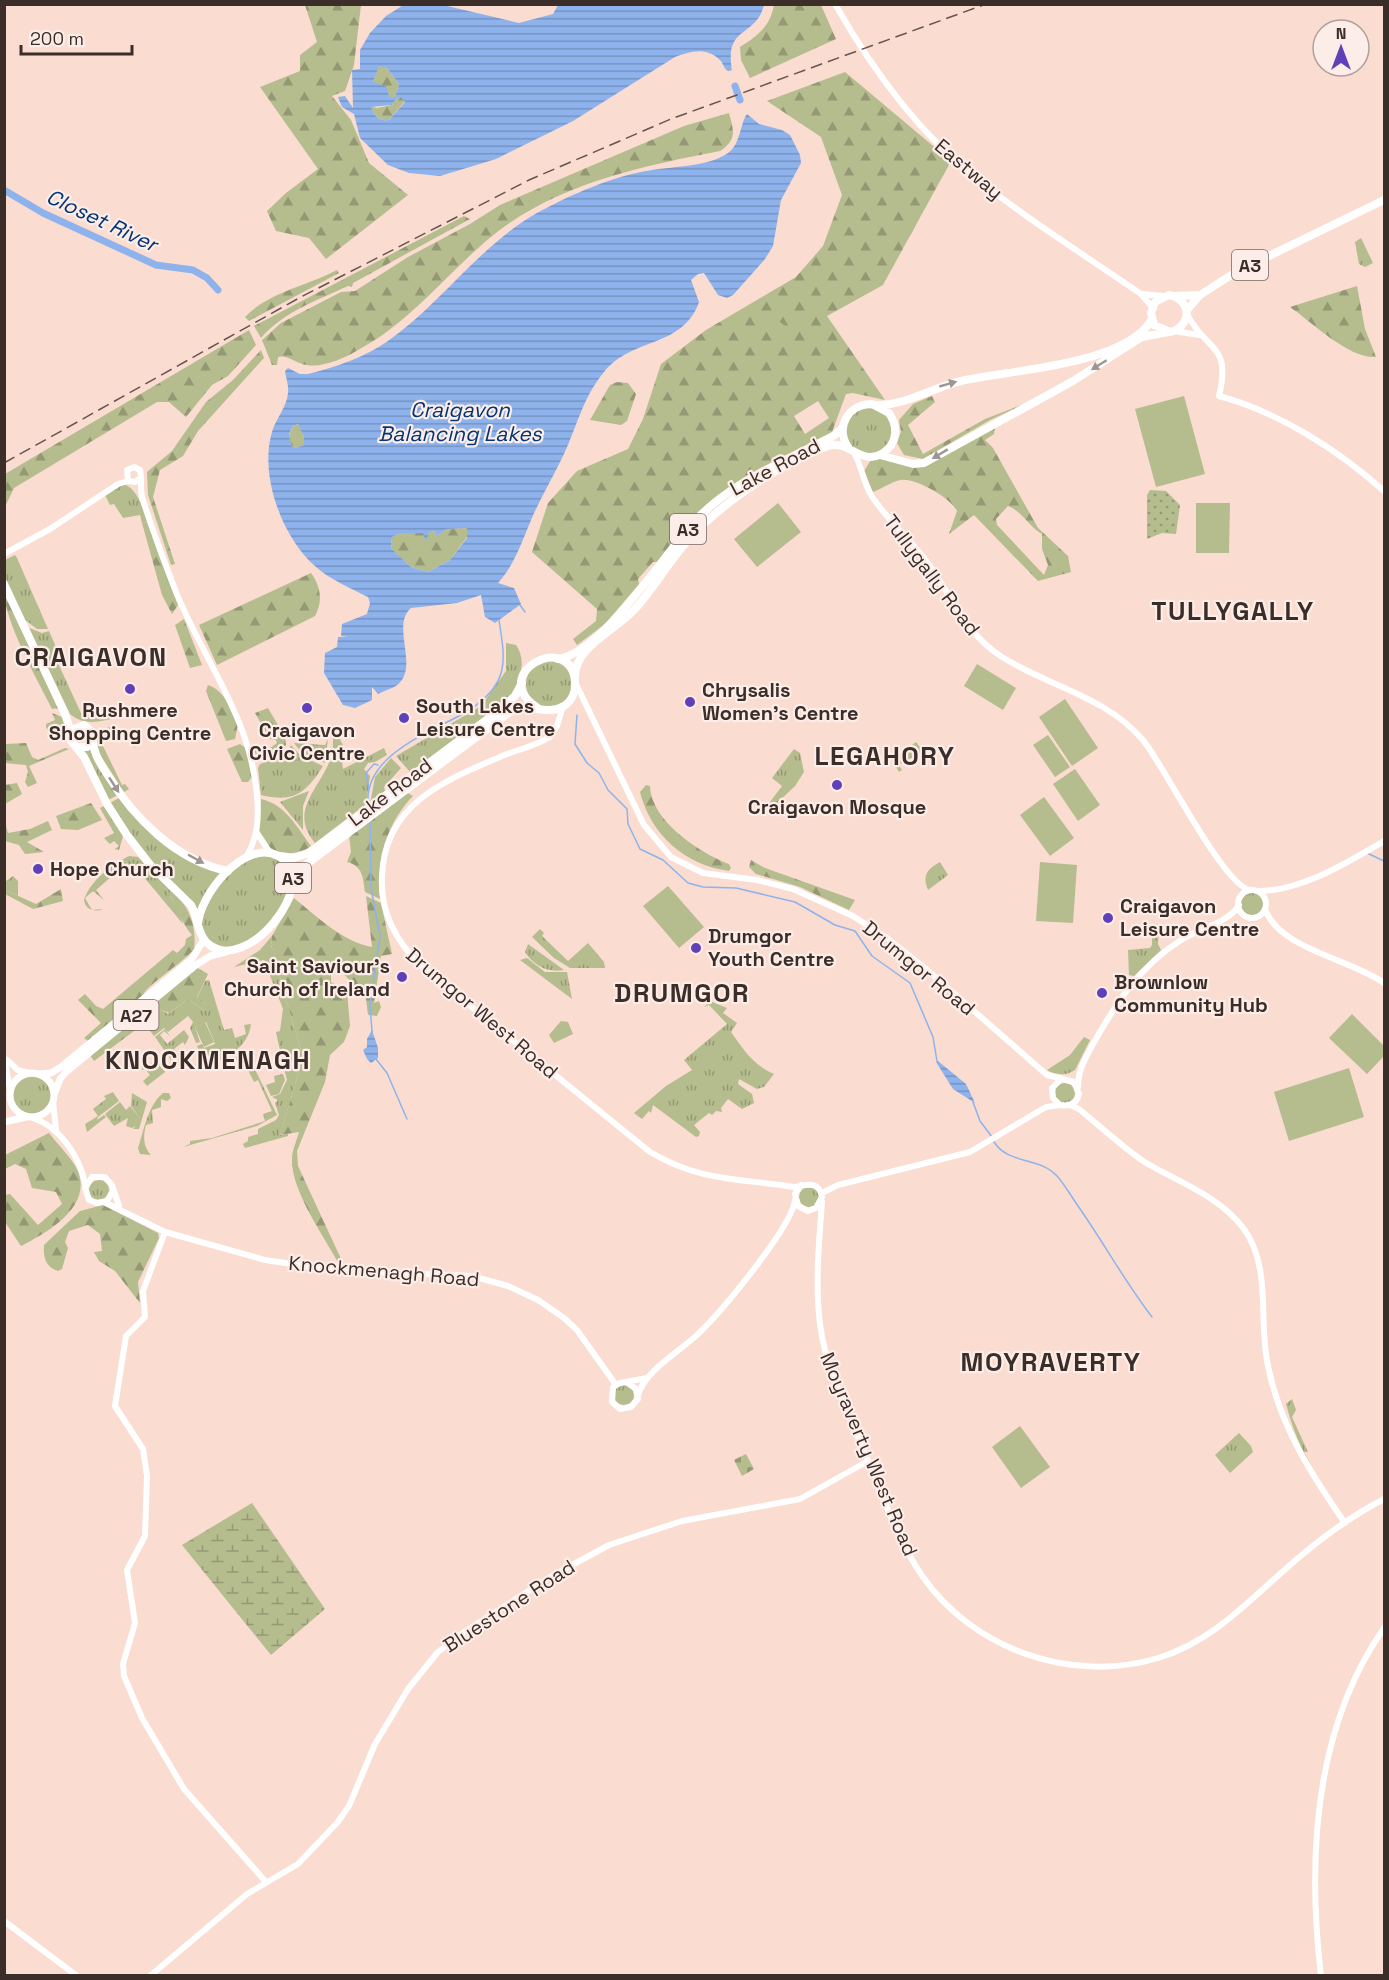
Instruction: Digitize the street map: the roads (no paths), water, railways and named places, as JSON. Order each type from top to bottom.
[{"type":"highway","name":"A3","points":[[851,450],[869,457],[880,455],[913,464],[924,463],[991,424],[1073,381],[1142,337],[1172,332],[1182,327],[1187,312],[1200,295],[1236,272],[1384,200]]},
{"type":"highway","points":[[1172,332],[1158,329],[1152,319],[1152,307],[1169,296],[1200,295]]},
{"type":"highway","points":[[1169,296],[1181,300],[1187,312]]},
{"type":"highway","name":"A3","points":[[842,428],[845,418],[854,409],[868,404],[897,404],[934,388],[1067,363],[1100,353],[1143,331],[1152,319]]},
{"type":"highway","points":[[877,405],[889,413],[895,433],[891,446],[880,455]]},
{"type":"highway","points":[[842,428],[851,450]]},
{"type":"highway","name":"Lake Road","points":[[558,659],[579,650],[614,619],[642,589],[696,520],[724,495],[756,475],[835,435],[842,428]]},
{"type":"highway","name":"Lake Road","points":[[575,681],[578,660],[631,613],[689,539],[730,502],[753,485],[829,446],[851,450]]},
{"type":"highway","points":[[4,584],[66,714],[71,741],[78,747],[122,829],[151,866],[189,902],[204,939],[217,949],[231,951]]},
{"type":"highway","name":"A3","points":[[522,683],[524,672],[535,661],[548,657],[558,659]]},
{"type":"highway","points":[[558,659],[570,668],[575,681]]},
{"type":"highway","name":"A3","points":[[542,709],[566,704],[575,681]]},
{"type":"highway","points":[[522,683],[526,698],[542,709]]},
{"type":"highway","name":"Lake Road","points":[[293,880],[304,866],[369,812],[493,715],[515,696],[522,683]]},
{"type":"highway","name":"Lake Road","points":[[273,854],[290,858],[304,856],[510,711],[523,707],[542,709]]},
{"type":"highway","points":[[66,714],[90,729],[95,752],[115,788],[147,825],[185,854],[228,871]]},
{"type":"highway","points":[[71,732],[81,725]]},
{"type":"highway","points":[[78,747],[87,747],[93,739]]},
{"type":"highway","name":"A3","points":[[198,925],[205,901],[228,871],[246,858],[258,852],[273,854],[289,865],[293,880],[290,896],[276,918],[248,945],[231,951]]},
{"type":"main road","name":"A27","points":[[30,1073],[51,1073],[62,1067],[192,959],[204,939]]},
{"type":"main road","name":"A27","points":[[4,1122],[48,1111],[64,1074],[196,965],[210,956],[231,951]]},
{"type":"main road","points":[[4,1107],[9,1098],[10,1089],[17,1078],[30,1073]]},
{"type":"main road","points":[[40,1074],[50,1082],[54,1098]]},
{"type":"main road","points":[[9,1098],[15,1111],[31,1117]]},
{"type":"street","name":"Eastway","points":[[836,4],[870,63],[915,120],[975,178],[1141,294],[1152,307]]},
{"type":"street","points":[[1141,294],[1169,296]]},
{"type":"street","points":[[1187,312],[1193,326],[1215,347],[1221,358],[1223,378],[1219,396],[1247,404],[1317,441],[1384,491]]},
{"type":"street","points":[[1172,332],[1203,336]]},
{"type":"street","name":"Tullygally Road","points":[[851,450],[871,495],[926,560],[960,616],[974,632],[1003,657],[1095,701],[1132,729],[1158,762],[1238,886]]},
{"type":"street","points":[[862,474],[862,467],[869,457]]},
{"type":"street","points":[[4,554],[72,515],[118,484],[131,479],[141,494],[182,604],[241,721],[255,772],[257,832],[246,858]]},
{"type":"street","name":"Drumgor Road","points":[[575,681],[583,703],[644,825],[670,857],[703,873],[758,880],[793,889],[853,916],[887,938],[926,969],[1047,1075],[1063,1079]]},
{"type":"street","points":[[557,726],[566,704],[583,703]]},
{"type":"street","points":[[542,709],[555,719],[557,726]]},
{"type":"street","name":"Drumgor West Road","points":[[557,726],[547,739],[429,790],[395,827],[387,845],[382,871],[382,896],[395,934],[412,956],[650,1152],[678,1167],[703,1176],[733,1181],[801,1185]]},
{"type":"street","points":[[257,832],[273,854]]},
{"type":"street","points":[[1220,920],[1252,917],[1266,906],[1270,894],[1278,889],[1320,874],[1384,841]]},
{"type":"street","points":[[1278,889],[1258,891],[1238,886],[1241,911],[1272,924],[1288,937],[1384,983]]},
{"type":"street","points":[[1085,1114],[1079,1091],[1080,1069],[1098,1034],[1131,982],[1165,951],[1220,920],[1250,890]]},
{"type":"street","points":[[1258,891],[1272,924]]},
{"type":"street","points":[[5,1057],[18,1070],[30,1073]]},
{"type":"street","points":[[5,1057],[10,1089]]},
{"type":"street","points":[[1046,1107],[1052,1091],[1063,1079],[1080,1069]]},
{"type":"street","points":[[1047,1075],[1060,1105]]},
{"type":"street","points":[[1063,1079],[1072,1080],[1079,1091]]},
{"type":"street","points":[[1070,1106],[1079,1091]]},
{"type":"street","points":[[54,1098],[56,1131]]},
{"type":"street","points":[[822,1193],[844,1184],[970,1152],[1046,1107],[1070,1106],[1085,1114],[1107,1134],[1141,1159],[1217,1202],[1247,1235],[1260,1268],[1264,1348],[1278,1405],[1297,1448],[1346,1523]]},
{"type":"street","points":[[31,1117],[56,1131],[79,1164],[95,1176],[108,1179],[120,1208]]},
{"type":"street","points":[[79,1164],[89,1200],[97,1203],[104,1202],[113,1191]]},
{"type":"street","points":[[85,1185],[95,1176]]},
{"type":"street","points":[[779,1184],[795,1198],[820,1227]]},
{"type":"street","points":[[789,1220],[806,1210],[816,1208],[822,1202],[822,1193],[813,1184]]},
{"type":"street","points":[[648,1378],[616,1385],[611,1398],[620,1409],[634,1405],[648,1378],[699,1333],[727,1304],[789,1220],[801,1185],[844,1184]]},
{"type":"street","name":"Knockmenagh Road","points":[[104,1202],[165,1232],[232,1252],[348,1272],[455,1274],[508,1286],[538,1300],[564,1318],[577,1330],[616,1385]]},
{"type":"street","name":"Moyraverty West Road","points":[[822,1202],[818,1292],[823,1343],[834,1379],[908,1551],[923,1577],[945,1603],[966,1622],[997,1642],[1031,1656],[1074,1665],[1131,1665],[1157,1658],[1189,1645],[1232,1617],[1303,1554],[1384,1499]]},
{"type":"street","points":[[165,1232],[143,1291],[145,1317],[130,1330],[125,1339],[115,1406],[143,1449],[147,1495],[145,1536],[127,1570],[135,1623],[122,1670],[142,1718],[184,1789],[266,1882]]},
{"type":"street","points":[[628,1383],[634,1386],[638,1395]]},
{"type":"street","name":"Bluestone Road","points":[[150,1976],[169,1957],[229,1907],[298,1864],[345,1813],[375,1744],[397,1707],[427,1664],[458,1636],[552,1576],[609,1545],[682,1521],[800,1499],[868,1461]]},
{"type":"street","points":[[1322,1976],[1314,1871],[1326,1770],[1335,1728],[1349,1688],[1368,1651],[1384,1628]]},
{"type":"street","points":[[4,1921],[77,1976]]},
{"type":"water","points":[[405,4],[443,5],[519,23],[553,14],[558,5],[764,5],[754,23],[736,38],[732,46],[732,70],[725,69],[720,60],[709,53],[693,52],[675,57],[573,121],[496,159],[440,176],[409,173],[388,165],[360,138],[354,114],[342,107],[338,97],[345,96],[353,108],[352,70],[360,69],[360,50],[370,33],[386,16]],"holes":[[[379,66],[387,68],[399,84],[395,97],[390,98],[386,86],[373,82]],[[401,97],[405,102],[389,120],[380,119],[372,110],[371,107],[392,105],[396,99]]]},
{"type":"water","name":"Craigavon Balancing Lakes","points":[[747,114],[759,124],[782,130],[790,135],[800,155],[801,163],[781,200],[773,246],[765,259],[733,295],[727,298],[718,295],[704,273],[698,274],[691,280],[699,302],[691,317],[669,335],[628,353],[604,372],[585,402],[564,454],[535,511],[515,558],[498,583],[514,588],[521,604],[495,623],[485,617],[481,595],[457,603],[411,608],[405,616],[403,625],[406,669],[403,678],[396,686],[378,694],[372,687],[372,700],[355,708],[343,705],[324,673],[325,653],[337,647],[338,637],[348,637],[341,636],[342,624],[367,614],[370,603],[368,597],[328,576],[304,555],[293,540],[276,505],[271,486],[269,449],[272,432],[287,398],[285,371],[288,368],[300,374],[308,374],[340,365],[370,352],[408,326],[516,226],[564,199],[608,181],[637,173],[720,158],[732,149]],"holes":[[[298,424],[304,437],[304,445],[295,448],[291,445],[289,434],[293,426]],[[467,528],[467,538],[450,560],[428,572],[411,567],[391,548],[392,537],[398,534],[423,533],[426,542],[429,532],[435,531],[436,536],[447,529]]]},
{"type":"water","points":[[372,1030],[378,1048],[378,1058],[371,1063],[363,1050],[367,1047],[367,1039]]},
{"type":"water","points":[[938,1061],[966,1084],[975,1103],[953,1089],[936,1062]]},
{"type":"waterway","points":[[735,86],[740,100]]},
{"type":"waterway","name":"Closet River","points":[[4,190],[43,213],[156,265],[193,270],[207,278],[218,290]]},
{"type":"waterway","points":[[520,605],[525,612]]},
{"type":"waterway","points":[[368,804],[370,787],[377,771],[388,758],[419,736],[468,711],[481,701],[498,682],[503,661],[499,620]]},
{"type":"waterway","points":[[577,715],[575,744],[587,763],[599,773],[608,790],[627,809],[628,824],[640,849],[663,860],[688,883],[703,887],[736,888],[795,902],[835,925],[855,931],[872,956],[910,983],[933,1037],[937,1061]]},
{"type":"waterway","points":[[369,790],[366,773],[374,764],[378,765]]},
{"type":"waterway","points":[[370,821],[371,888],[380,936],[370,1005],[372,1031]]},
{"type":"waterway","points":[[1367,853],[1384,861]]},
{"type":"waterway","points":[[376,1059],[387,1073],[407,1119]]},
{"type":"waterway","points":[[973,1102],[980,1121],[992,1137]]},
{"type":"waterway","points":[[994,1142],[1008,1154],[1041,1165],[1057,1176],[1152,1317]]},
{"type":"railway","points":[[4,463],[299,298],[529,180],[671,119],[986,4]]},
{"type":"place","name":"Rushmere Shopping Centre","points":[[130,689]]},
{"type":"place","name":"Chrysalis Women's Centre","points":[[690,702]]},
{"type":"place","name":"Craigavon Civic Centre","points":[[307,708]]},
{"type":"place","name":"South Lakes Leisure Centre","points":[[404,718]]},
{"type":"place","name":"Craigavon Mosque","points":[[837,785]]},
{"type":"place","name":"Hope Church","points":[[38,869]]},
{"type":"place","name":"Craigavon Leisure Centre","points":[[1108,918]]},
{"type":"place","name":"Drumgor Youth Centre","points":[[696,948]]},
{"type":"place","name":"Saint Saviour's Church of Ireland","points":[[402,977]]},
{"type":"place","name":"Brownlow Community Hub","points":[[1102,993]]},
{"type":"district","name":"TULLYGALLY","points":[[1233,611]]},
{"type":"district","name":"CRAIGAVON","points":[[91,657]]},
{"type":"district","name":"LEGAHORY","points":[[885,756]]},
{"type":"district","name":"DRUMGOR","points":[[682,993]]},
{"type":"district","name":"KNOCKMENAGH","points":[[208,1060]]},
{"type":"district","name":"MOYRAVERTY","points":[[1051,1362]]}]
